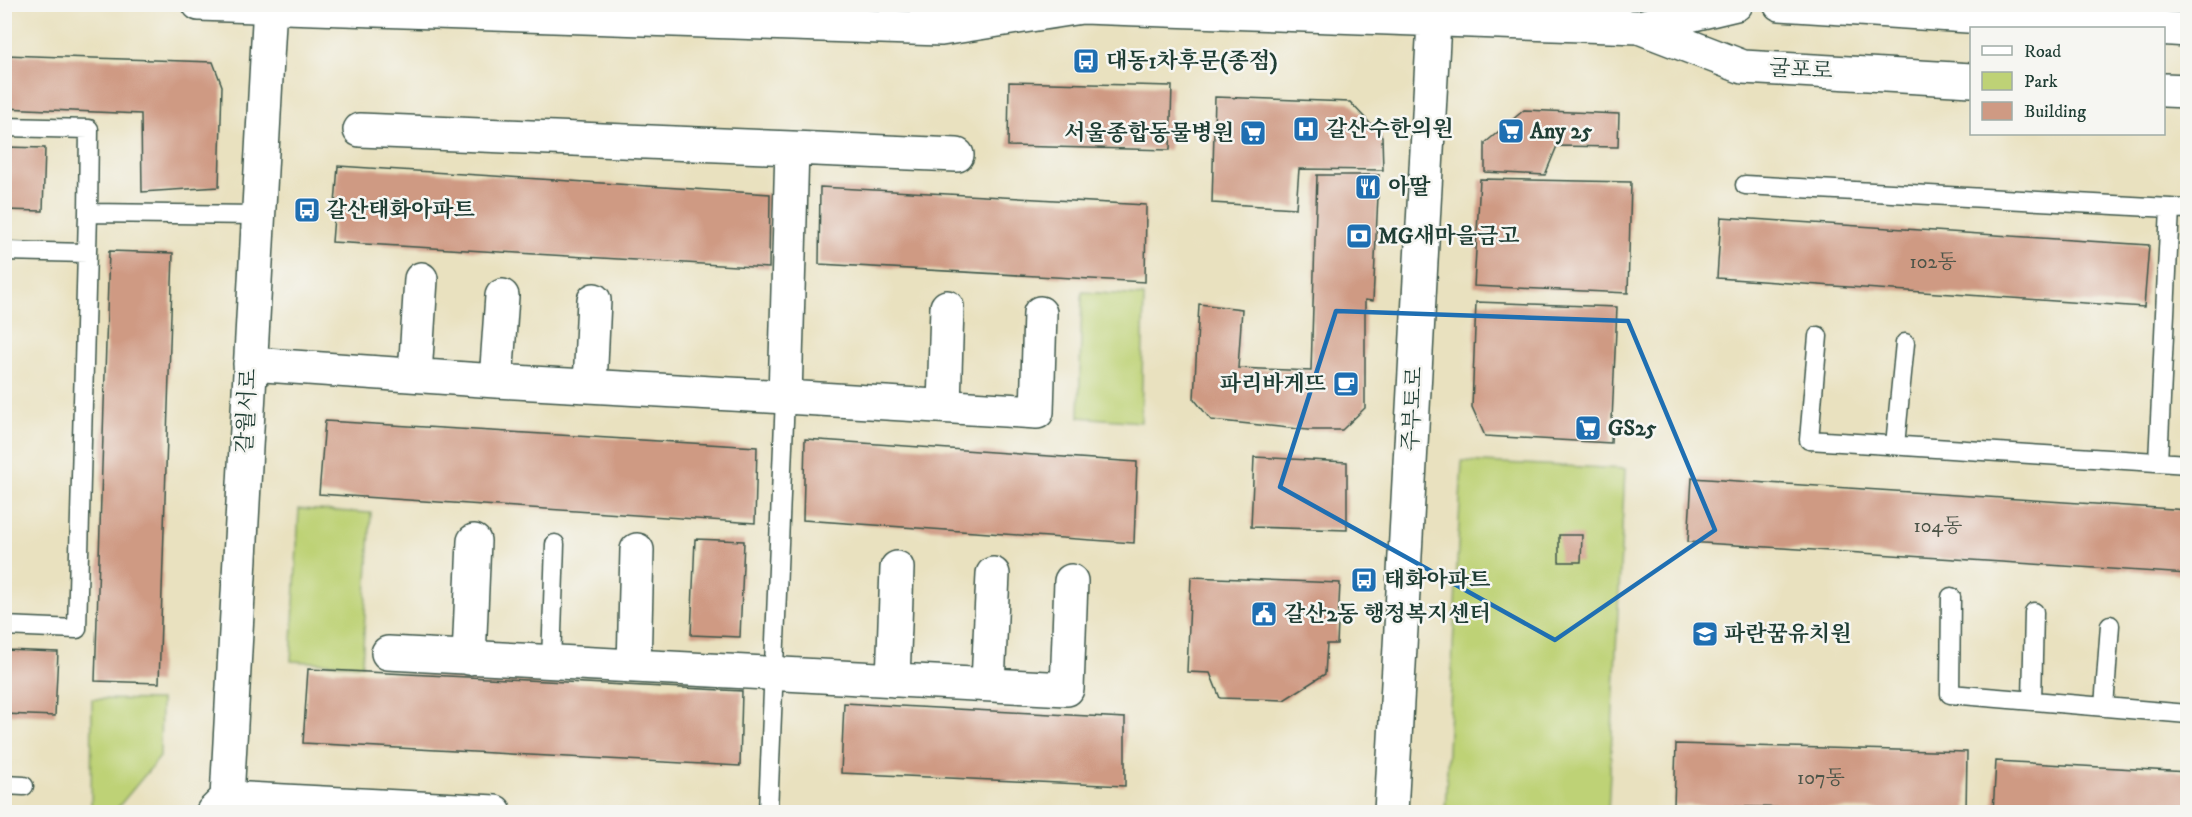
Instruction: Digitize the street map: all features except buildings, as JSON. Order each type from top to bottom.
[{"type":"street","name":"굴포로","points":[[199,4],[941,29],[1077,6],[1434,12],[1639,27],[1743,67],[1970,80]]},
{"type":"street","name":"굴포로","points":[[1639,27],[1736,4]]},
{"type":"street","points":[[1780,4],[2140,27]]},
{"type":"street","name":"갈월서로","points":[[220,805],[250,364],[270,6]]},
{"type":"street","name":"주부토로","points":[[1391,813],[1434,12]]},
{"type":"street","points":[[2165,29],[2187,30]]},
{"type":"street","points":[[2165,90],[2187,91]]},
{"type":"street","points":[[360,130],[957,155]]},
{"type":"street","points":[[785,397],[792,148]]},
{"type":"street","points":[[415,375],[421,279]]},
{"type":"street","points":[[496,381],[502,296]]},
{"type":"street","points":[[590,387],[594,300]]},
{"type":"street","points":[[944,406],[947,307]]},
{"type":"street","points":[[250,364],[590,387],[1037,411],[1040,313]]},
{"type":"street","points":[[469,658],[474,541]]},
{"type":"street","points":[[634,666],[637,550]]},
{"type":"street","points":[[893,680],[897,568]]},
{"type":"street","points":[[988,683],[993,574]]},
{"type":"street","points":[[388,653],[988,683],[1067,689],[1071,581]]},
{"type":"street","points":[[220,805],[495,813]]},
{"type":"lane","points":[[4,126],[89,129],[77,629],[4,626]]},
{"type":"lane","points":[[1745,185],[2179,209],[2158,462]]},
{"type":"lane","points":[[88,213],[258,215]]},
{"type":"lane","points":[[4,251],[87,253]]},
{"type":"lane","points":[[1818,336],[1809,440],[2187,464]]},
{"type":"lane","points":[[1895,445],[1905,343]]},
{"type":"lane","points":[[768,813],[785,397]]},
{"type":"lane","points":[[551,662],[555,544]]},
{"type":"lane","points":[[1951,597],[1950,694],[2187,714]]},
{"type":"lane","points":[[2032,701],[2034,612]]},
{"type":"lane","points":[[2104,707],[2110,624]]},
{"type":"lane","points":[[4,785],[24,786]]},
{"type":"highlighted area","points":[[1336,311],[1628,321],[1715,530],[1555,640],[1280,487]]},
{"type":"green space","points":[[1082,292],[1144,296],[1141,422],[1079,417]]},
{"type":"green space","points":[[1462,461],[1625,469],[1608,812],[1445,812]]},
{"type":"green space","points":[[299,509],[371,513],[362,665],[291,661]]},
{"type":"green space","points":[[92,699],[161,700],[160,757],[114,812],[91,812]]},
{"type":"place","name":"대동1차후문(종점)","points":[[1086,61]]},
{"type":"place","name":"갈산수한의원","points":[[1306,129]]},
{"type":"place","name":"Any 25","points":[[1511,131]]},
{"type":"place","name":"서울종합동물병원","points":[[1253,133]]},
{"type":"place","name":"아딸","points":[[1368,187]]},
{"type":"place","name":"갈산태화아파트","points":[[307,210]]},
{"type":"place","name":"MG새마을금고","points":[[1359,236]]},
{"type":"place","name":"파리바게뜨","points":[[1346,384]]},
{"type":"place","name":"GS25","points":[[1588,428]]},
{"type":"place","name":"태화아파트","points":[[1364,580]]},
{"type":"place","name":"갈산2동 행정복지센터","points":[[1264,614]]},
{"type":"place","name":"파란꿈유치원","points":[[1705,634]]}]
